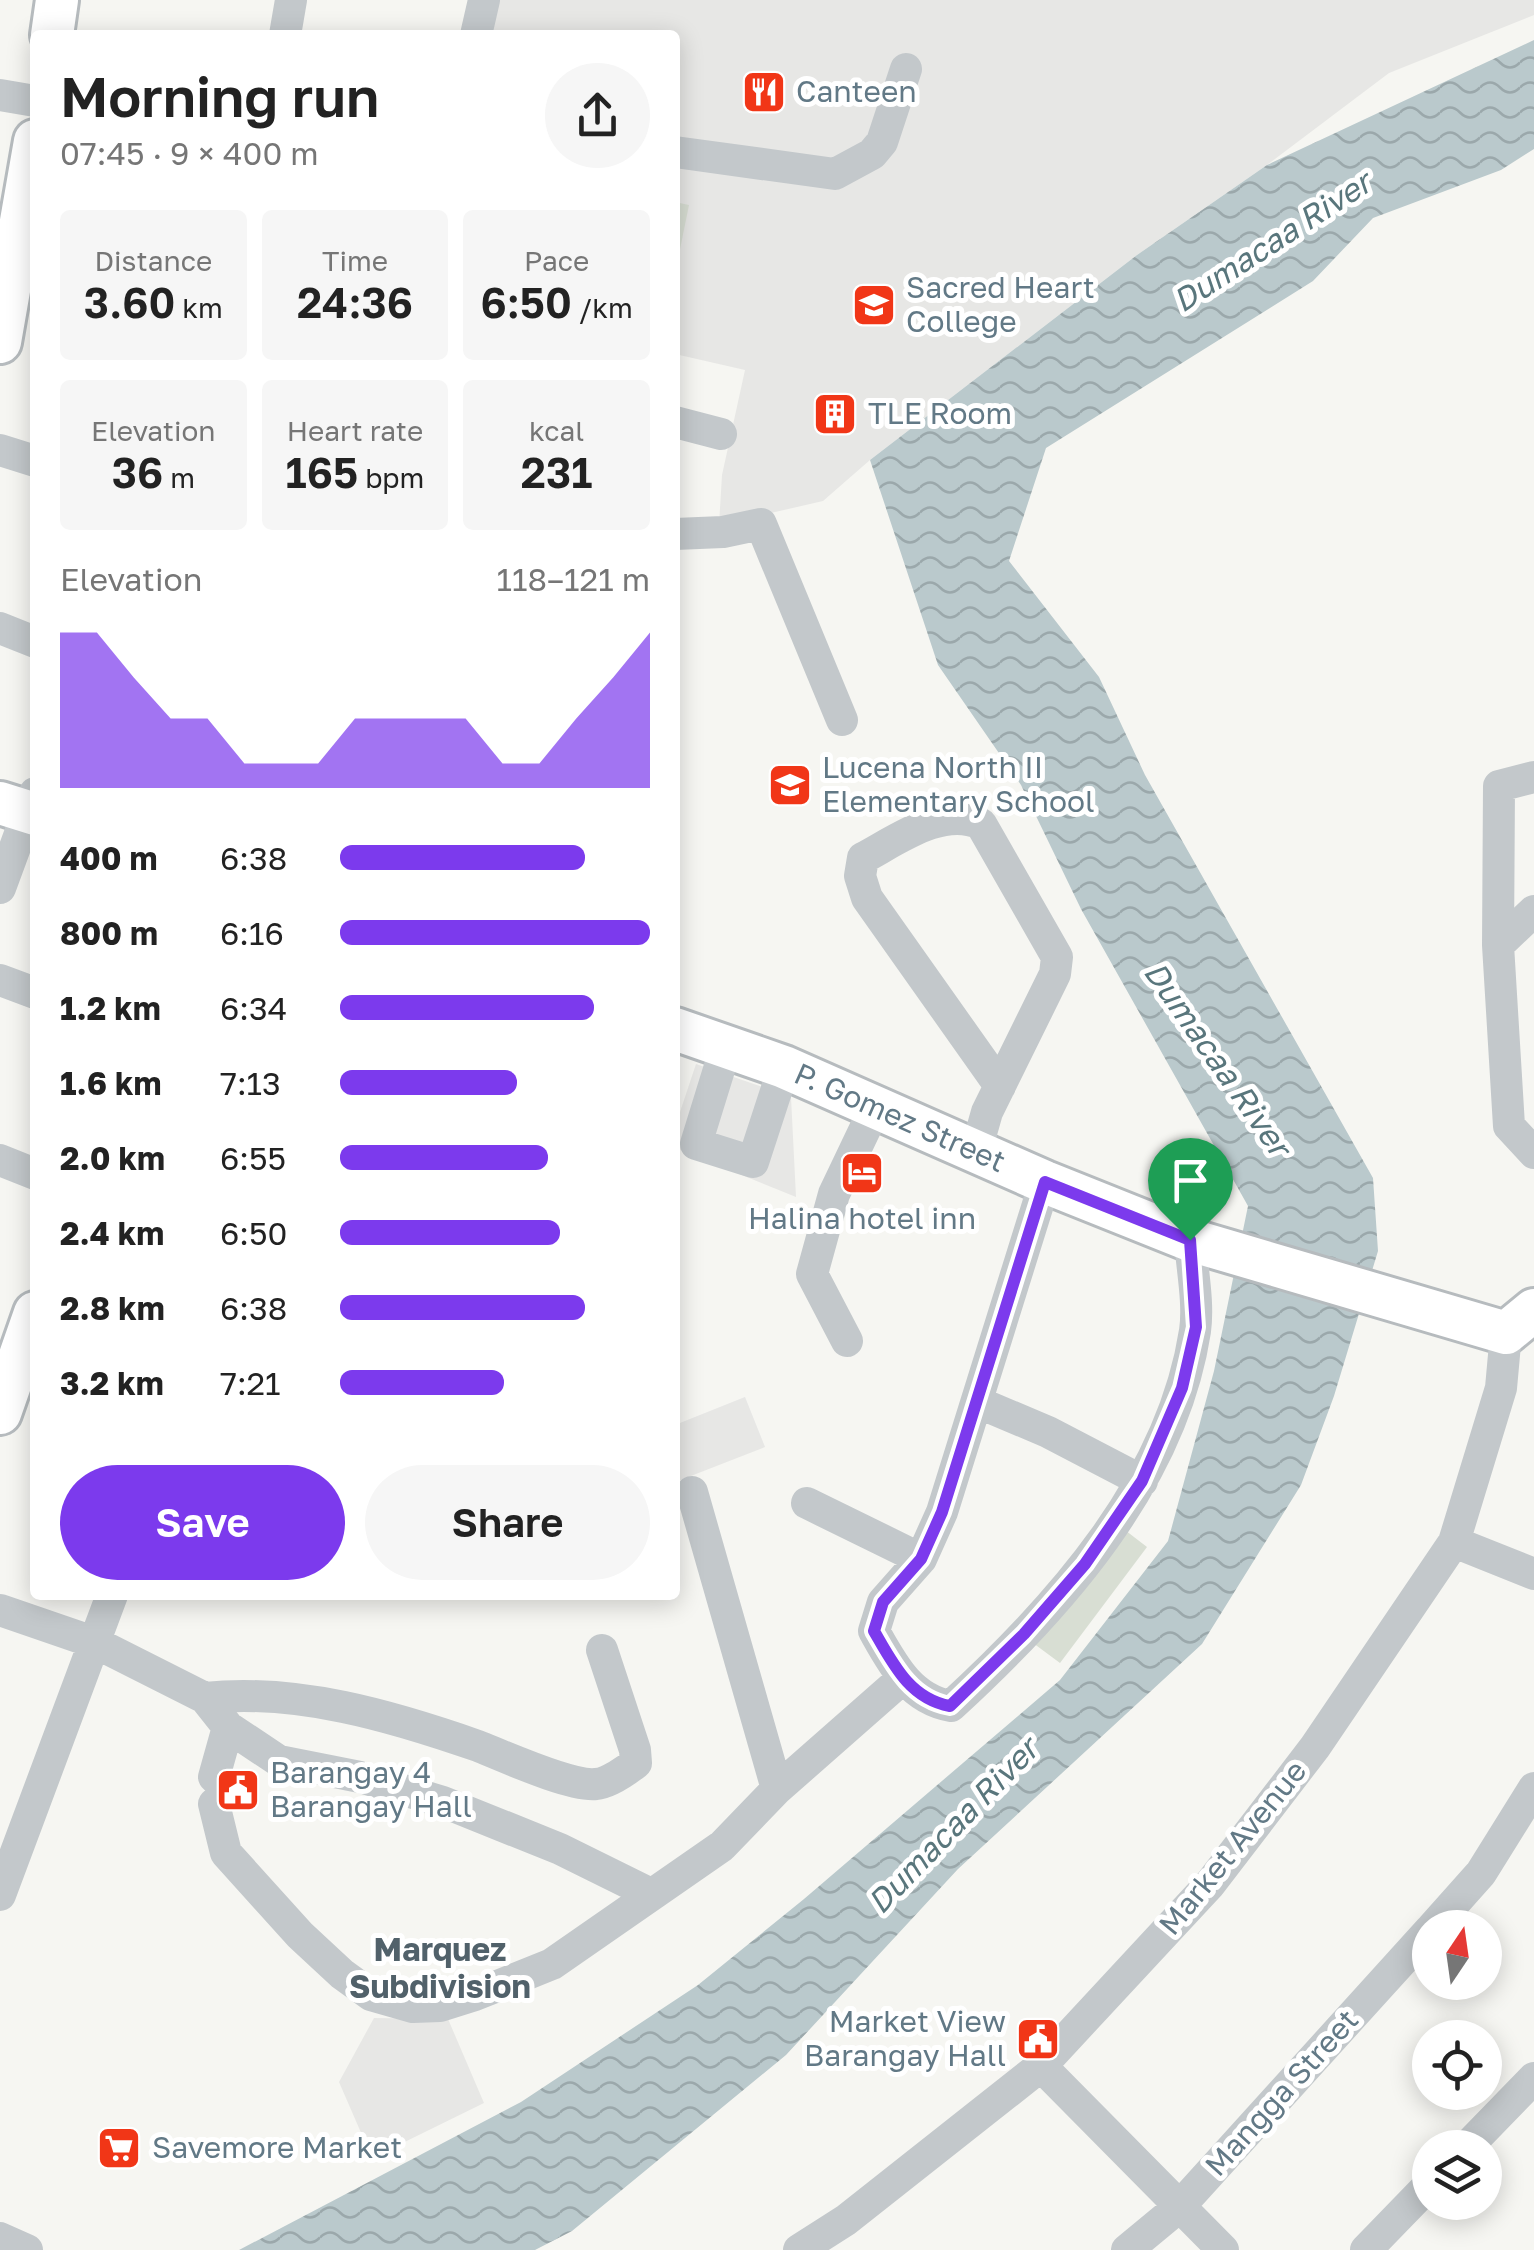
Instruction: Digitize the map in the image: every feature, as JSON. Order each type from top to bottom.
[{"type":"main road","points":[[53,30],[57,0]]},
{"type":"main road","points":[[0,342],[30,169]]},
{"type":"main road","name":"P. Gomez Street","points":[[680,1032],[784,1067],[1045,1182],[1190,1240],[1373,1295],[1520,1321]]},
{"type":"main road","points":[[0,1413],[23,1339]]},
{"type":"street","points":[[286,30],[292,0]]},
{"type":"street","points":[[477,30],[484,0]]},
{"type":"street","points":[[680,153],[834,174],[872,154],[882,142],[906,69]]},
{"type":"street","points":[[0,95],[30,100]]},
{"type":"street","points":[[680,423],[722,434]]},
{"type":"street","points":[[0,450],[30,459]]},
{"type":"street","points":[[680,534],[723,532],[761,524],[842,720]]},
{"type":"street","points":[[0,628],[30,640]]},
{"type":"street","points":[[1533,1150],[1510,1126],[1498,945],[1499,786],[1534,776]]},
{"type":"street","points":[[0,888],[25,805]]},
{"type":"street","points":[[976,1151],[987,1112],[1000,1086],[1054,974],[1057,957],[981,824],[956,818],[921,828],[863,858],[860,876],[867,898],[1000,1086]]},
{"type":"street","points":[[1498,945],[1534,911]]},
{"type":"street","points":[[0,980],[30,991]]},
{"type":"street","points":[[726,1047],[696,1144],[753,1162],[784,1067]]},
{"type":"street","points":[[846,1341],[812,1274],[834,1194],[876,1106]]},
{"type":"street","points":[[0,1160],[30,1172]]},
{"type":"street","points":[[1045,1182],[942,1512],[921,1559],[883,1602],[874,1631],[902,1679],[938,1704],[950,1706],[1024,1634],[1085,1564],[1142,1481],[1182,1388],[1196,1327],[1190,1240]]},
{"type":"street","name":"Market Avenue","points":[[799,2250],[846,2220],[1041,2066],[1210,1884],[1315,1747],[1454,1542],[1520,1321]]},
{"type":"street","points":[[978,1402],[1048,1432],[1142,1481]]},
{"type":"street","points":[[692,1492],[777,1789]]},
{"type":"street","points":[[806,1503],[921,1559]]},
{"type":"street","points":[[1454,1542],[1534,1574]]},
{"type":"street","points":[[1,1887],[110,1600]]},
{"type":"street","points":[[0,1610],[96,1643],[205,1698],[228,1727],[280,1761],[360,1777],[443,1802],[560,1849],[649,1893]]},
{"type":"street","points":[[205,1698],[233,1695],[359,1710],[570,1780],[596,1784],[636,1763],[636,1750],[602,1650]]},
{"type":"street","points":[[228,1727],[214,1790],[226,1852],[300,1935],[371,1995],[413,2007],[440,2006],[552,1964],[649,1893],[722,1846],[777,1789],[902,1679]]},
{"type":"street","name":"Mangga Street","points":[[1448,1910],[1481,1873],[1534,1788]]},
{"type":"street","name":"Mangga Street","points":[[1128,2250],[1179,2207],[1412,1950]]},
{"type":"street","points":[[1041,2066],[1223,2250]]},
{"type":"street","points":[[1483,2130],[1534,2078]]},
{"type":"street","points":[[1366,2250],[1412,2203]]},
{"type":"street","points":[[0,2238],[27,2250]]},
{"type":"shaded area","name":"Sacred Heart College","points":[[490,0],[1534,0],[1534,15],[1389,73],[1267,165],[1137,255],[870,460],[823,501],[719,525],[722,475],[745,370],[680,355],[680,30],[485,30]]},
{"type":"shaded area","points":[[680,203],[689,205],[680,249]]},
{"type":"shaded area","points":[[696,1064],[791,1097],[796,1197],[680,1150],[680,1112]]},
{"type":"shaded area","points":[[745,1397],[765,1447],[680,1480],[680,1423]]},
{"type":"shaded area","points":[[1121,1527],[1147,1547],[1060,1663],[1033,1643]]},
{"type":"shaded area","points":[[374,2018],[448,2019],[484,2103],[372,2158],[339,2082]]},
{"type":"water","name":"Dumacaa River","points":[[1534,40],[1534,149],[1501,170],[1373,218],[1313,281],[1046,448],[1009,561],[1099,677],[1145,775],[1373,1178],[1378,1251],[1334,1396],[1301,1485],[1202,1644],[958,1869],[786,2055],[572,2231],[535,2250],[239,2250],[521,2102],[698,1985],[1060,1680],[1168,1541],[1214,1371],[1248,1206],[1081,909],[1021,785],[938,665],[870,460],[1137,255],[1267,165]]},
{"type":"place","name":"Canteen","points":[[764,92]]},
{"type":"place","name":"Sacred Heart College","points":[[874,305]]},
{"type":"place","name":"TLE Room","points":[[835,414]]},
{"type":"place","name":"Lucena North II Elementary School","points":[[790,785]]},
{"type":"place","name":"Halina hotel inn","points":[[862,1173]]},
{"type":"place","name":"Barangay 4 Barangay Hall","points":[[238,1790]]},
{"type":"place","name":"Market View Barangay Hall","points":[[1038,2039]]},
{"type":"place","name":"Savemore Market","points":[[119,2148]]},
{"type":"district","name":"Marquez Subdivision","points":[[440,1968]]},
{"type":"route","points":[[1045,1182],[1190,1240],[1196,1327],[1182,1388],[1142,1481],[1085,1564],[1024,1634],[950,1706],[938,1704],[902,1679],[874,1631],[883,1602],[921,1559],[942,1512],[1045,1182]]}]
